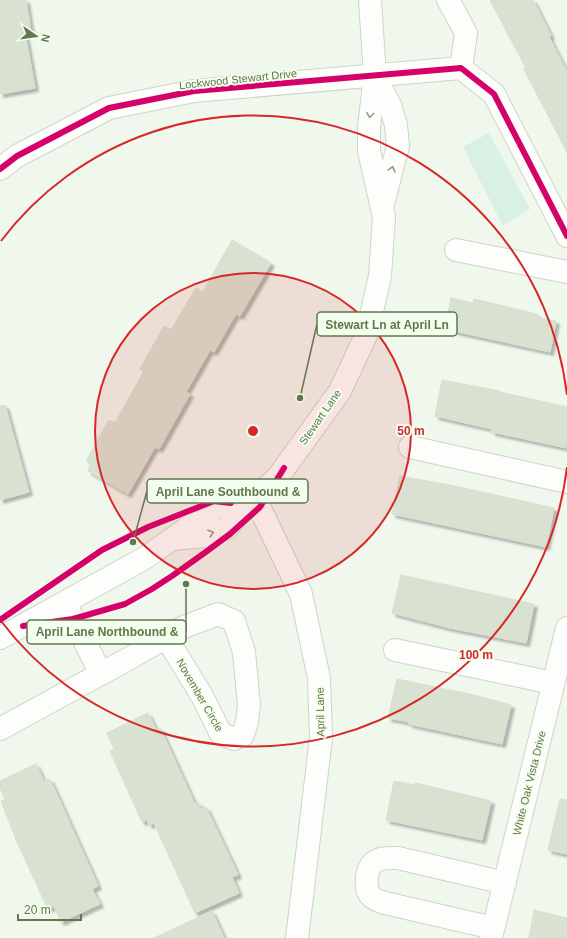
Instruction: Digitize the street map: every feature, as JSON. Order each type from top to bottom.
[{"type":"street","name":"Stewart Lane","points":[[0,638],[145,558],[173,539],[206,536],[227,528],[255,498],[278,477],[340,391],[367,333],[380,276],[384,217],[369,151],[369,127],[375,76],[370,0]]},
{"type":"street","points":[[448,0],[466,33],[461,68]]},
{"type":"street","points":[[375,76],[461,68],[494,94],[567,236]]},
{"type":"street","name":"Stewart Lane","points":[[375,76],[390,105],[396,125],[398,146],[382,207]]},
{"type":"street","name":"Lockwood Stewart Drive","points":[[0,169],[17,156],[109,108],[194,91],[375,76]]},
{"type":"street","points":[[456,250],[567,272]]},
{"type":"street","points":[[410,447],[567,482]]},
{"type":"street","name":"April Lane","points":[[255,498],[301,594],[319,678],[320,738],[297,938]]},
{"type":"street","points":[[65,603],[101,674]]},
{"type":"street","name":"November Circle","points":[[0,729],[101,674],[184,626],[218,614],[234,621],[244,652],[249,705],[247,722],[243,735],[234,739],[221,734],[202,696],[166,637]]},
{"type":"street","name":"White Oak Vista Drive","points":[[492,933],[567,628]]},
{"type":"street","points":[[396,650],[553,683]]},
{"type":"street","points":[[492,933],[374,899],[367,889],[368,873],[373,863],[381,859],[398,858],[504,883]]},
{"type":"green space","points":[[489,133],[530,209],[503,226],[463,147]]},
{"type":"building","points":[[0,0],[26,0],[31,32],[25,33],[35,88],[0,94]]},
{"type":"building","points":[[490,0],[533,0],[551,36],[549,37],[567,72],[567,152],[524,69],[526,68]]},
{"type":"building","points":[[232,240],[271,263],[240,316],[236,314],[214,352],[210,350],[186,392],[190,394],[159,449],[155,447],[128,494],[88,471],[91,464],[86,461],[109,420],[115,423],[144,371],[140,369],[164,326],[171,330],[196,288],[203,292]]},
{"type":"building","points":[[451,298],[473,303],[474,299],[537,314],[536,317],[556,321],[550,352],[445,329]]},
{"type":"building","points":[[442,380],[500,391],[567,407],[567,448],[492,432],[492,429],[435,416]]},
{"type":"building","points":[[5,405],[29,492],[0,500],[0,406]]},
{"type":"building","points":[[400,476],[460,487],[554,508],[546,547],[392,514]]},
{"type":"building","points":[[401,575],[534,604],[526,643],[450,628],[392,613]]},
{"type":"building","points":[[397,679],[474,695],[511,705],[502,744],[388,718]]},
{"type":"building","points":[[148,713],[156,730],[160,728],[195,804],[198,802],[201,809],[206,807],[238,875],[232,877],[239,893],[195,913],[154,823],[149,825],[147,820],[142,822],[110,751],[114,749],[107,733]]},
{"type":"building","points":[[36,764],[44,781],[50,779],[98,886],[92,889],[100,904],[61,922],[54,906],[48,909],[17,842],[1,801],[5,799],[0,788],[0,781]]},
{"type":"building","points":[[394,781],[415,785],[416,783],[491,801],[482,840],[386,820]]},
{"type":"building","points":[[560,799],[567,800],[567,854],[548,850]]},
{"type":"building","points":[[534,910],[567,918],[567,938],[529,938]]},
{"type":"building","points":[[212,911],[224,938],[154,938]]},
{"type":"cycle path","points":[[0,169],[17,156],[109,108],[194,91],[461,68],[494,94],[567,236]]},
{"type":"cycle path","points":[[23,626],[73,619],[125,604],[152,589],[230,534],[260,507],[284,468]]},
{"type":"cycle path","points":[[0,620],[102,550],[148,527],[214,501],[231,503]]},
{"type":"place","name":"Stewart Ln at April Ln","points":[[300,398]]},
{"type":"place","name":"April Lane Southbound &","points":[[133,542]]},
{"type":"place","name":"April Lane Northbound &","points":[[186,584]]}]
